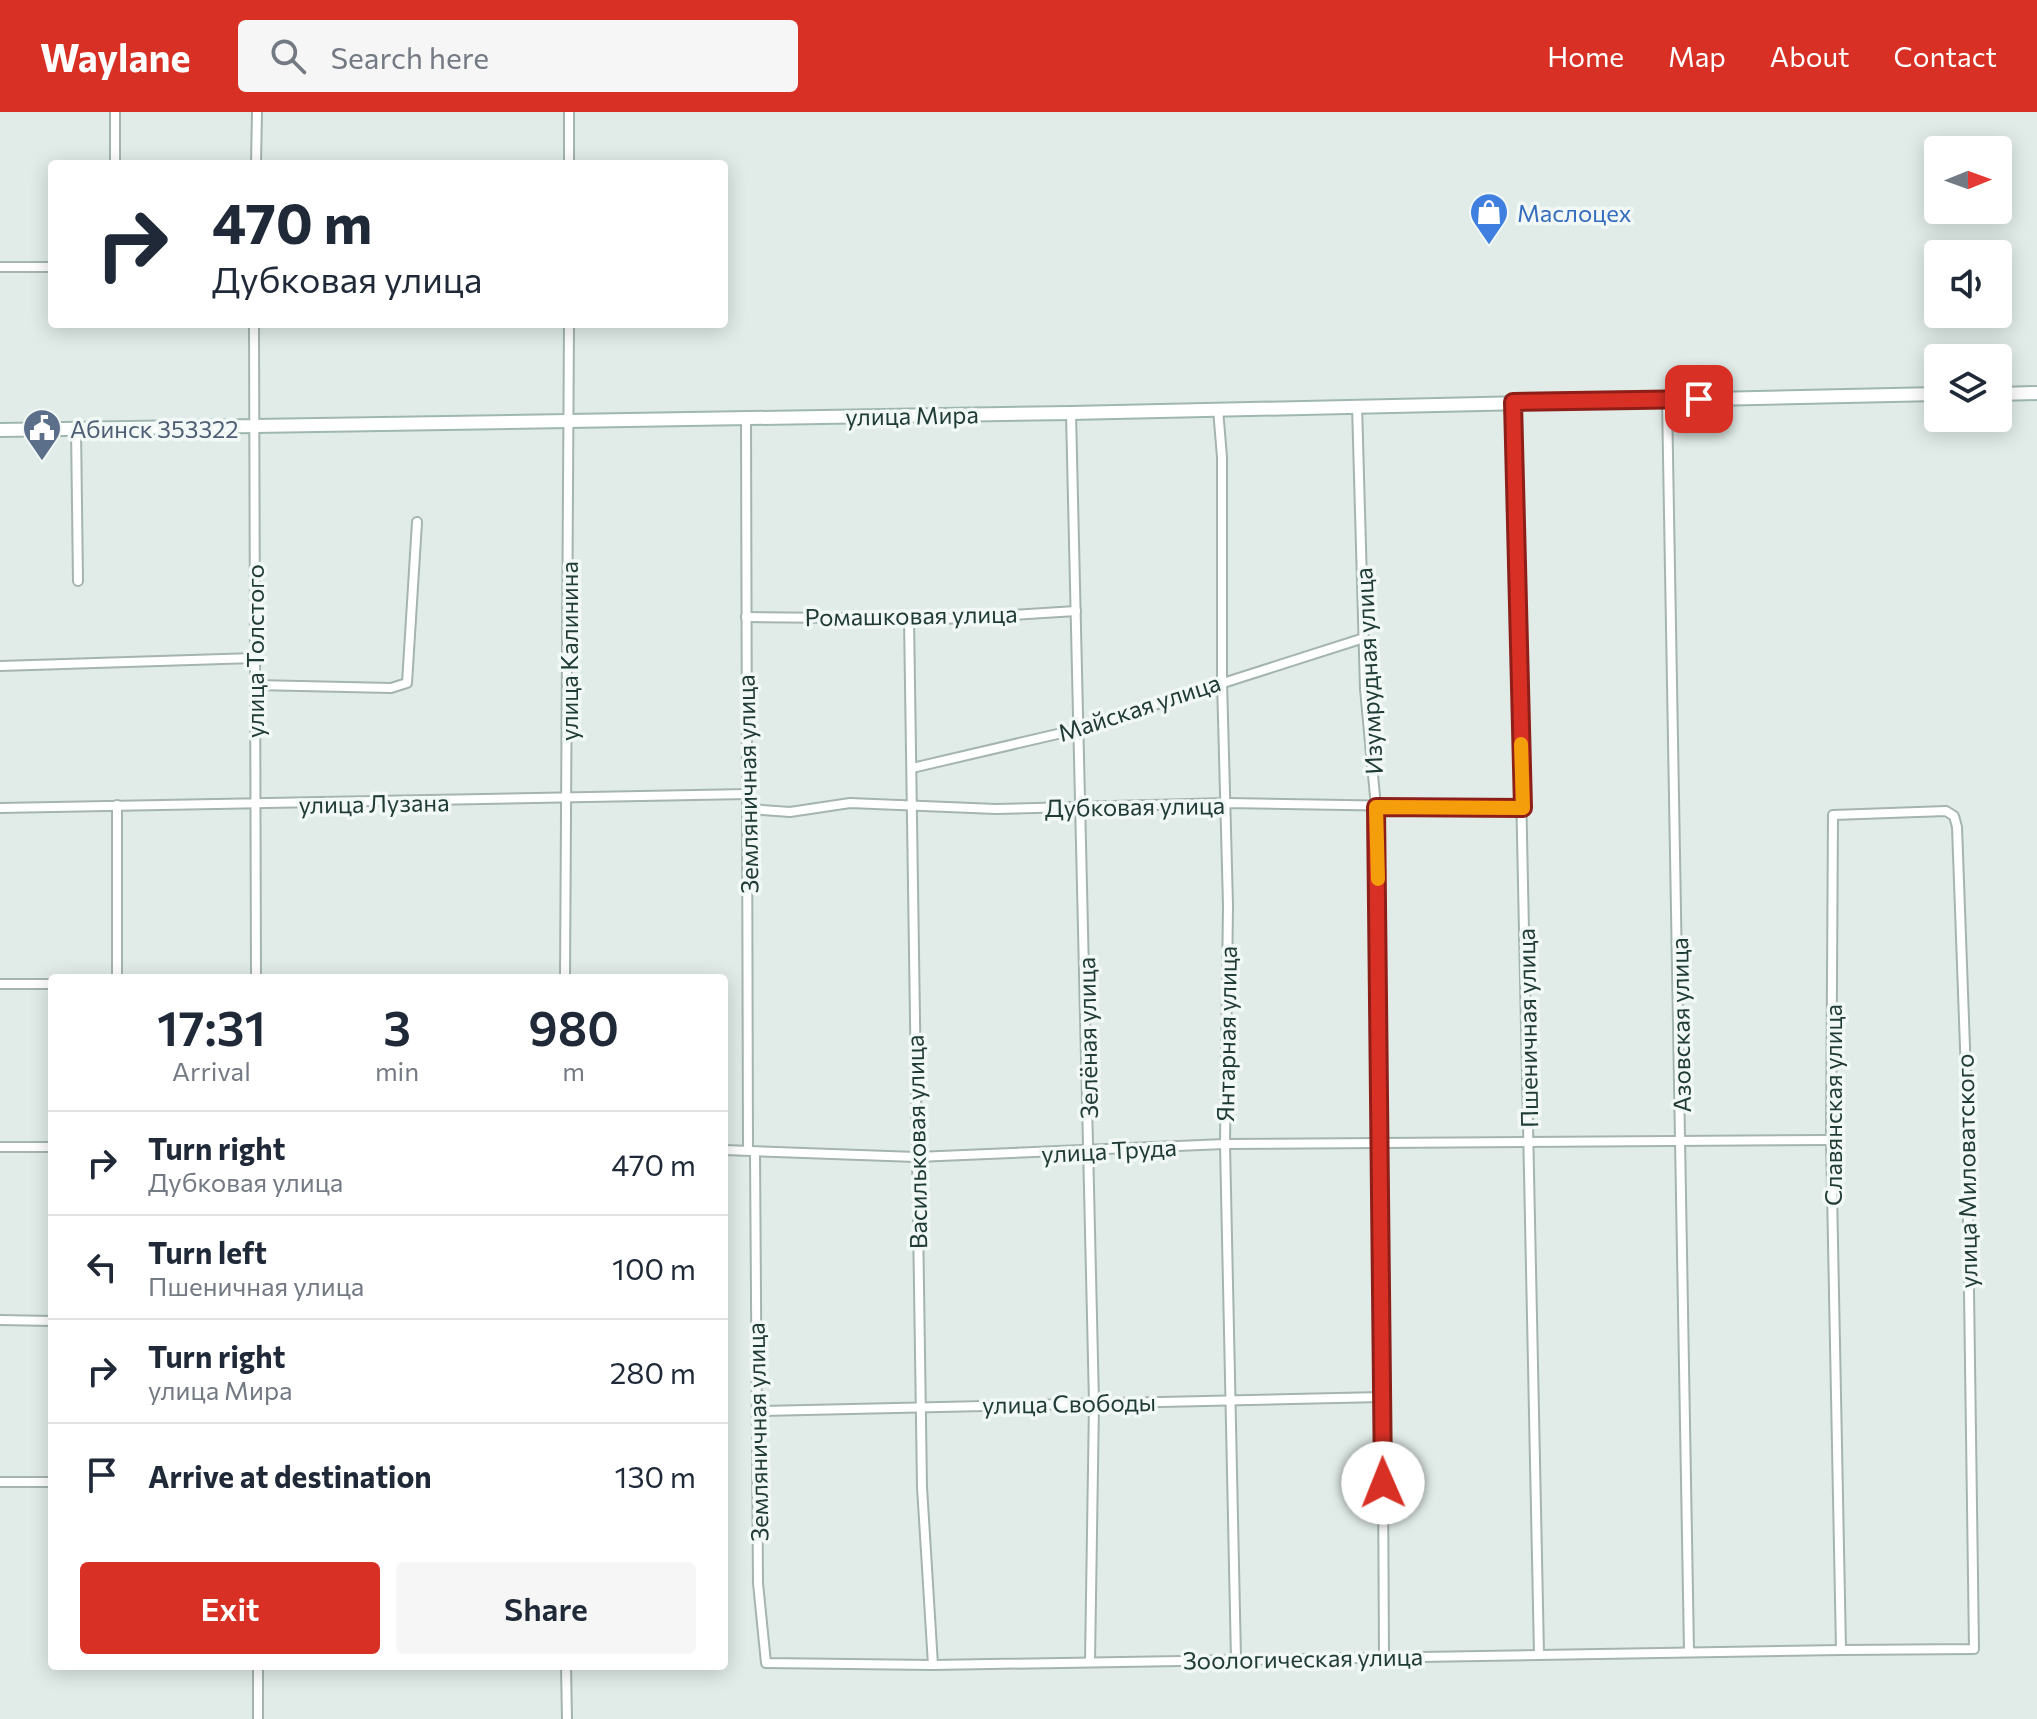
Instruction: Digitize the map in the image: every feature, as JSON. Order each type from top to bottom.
[{"type":"main road","points":[[2012,394],[2037,393]]},
{"type":"main road","name":"улица Мира","points":[[0,430],[1071,413],[1924,394]]},
{"type":"street","points":[[115,112],[115,160]]},
{"type":"street","points":[[256,160],[257,112]]},
{"type":"street","points":[[569,112],[569,160]]},
{"type":"street","points":[[0,267],[48,267]]},
{"type":"street","name":"улица Толстого","points":[[254,328],[256,974]]},
{"type":"street","name":"улица Калинина","points":[[565,974],[569,328]]},
{"type":"street","name":"Азовская улица","points":[[1667,399],[1689,1651]]},
{"type":"street","name":"Пшеничная улица","points":[[1513,402],[1539,1654]]},
{"type":"street","name":"Изумрудная улица","points":[[1357,405],[1364,638],[1376,807],[1384,1656]]},
{"type":"street","name":"Янтарная улица","points":[[1218,409],[1222,457],[1222,681],[1226,803],[1225,1144],[1236,1659]]},
{"type":"street","name":"Зелёная улица","points":[[1071,413],[1094,1403],[1090,1662]]},
{"type":"street","name":"Земляничная улица","points":[[746,418],[751,1151],[758,1583],[766,1663]]},
{"type":"street","points":[[76,429],[78,581]]},
{"type":"street","points":[[255,685],[391,688],[407,683],[417,522]]},
{"type":"street","name":"Ромашковая улица","points":[[746,617],[909,618],[1076,611]]},
{"type":"street","name":"Васильковая улица","points":[[909,618],[922,1487],[933,1665]]},
{"type":"street","name":"Майская улица","points":[[912,768],[1079,729],[1364,638]]},
{"type":"street","points":[[0,666],[255,658]]},
{"type":"street","name":"улица Лузана","points":[[0,808],[748,794]]},
{"type":"street","name":"Дубковая улица","points":[[749,809],[790,812],[850,803],[1081,807],[1226,803],[1523,808]]},
{"type":"street","points":[[117,805],[117,974]]},
{"type":"street","name":"улица Миловатского","points":[[1833,815],[1946,811],[1954,816],[1957,827],[1966,1075],[1974,1649]]},
{"type":"street","name":"Славянская улица","points":[[1833,815],[1831,1140],[1841,1650]]},
{"type":"street","points":[[0,984],[48,984]]},
{"type":"street","name":"улица Труда","points":[[728,1150],[916,1157],[1225,1144],[1831,1140]]},
{"type":"street","points":[[0,1147],[48,1147]]},
{"type":"street","points":[[0,1320],[48,1321]]},
{"type":"street","name":"улица Свободы","points":[[757,1411],[1382,1397]]},
{"type":"street","points":[[0,1482],[48,1482]]},
{"type":"street","name":"Зоологическая улица","points":[[766,1663],[933,1665],[1974,1649]]},
{"type":"street","points":[[258,1670],[258,1719]]},
{"type":"street","points":[[566,1670],[567,1719]]},
{"type":"slow traffic","points":[[1378,879],[1376,807],[1523,808],[1521,744]]},
{"type":"place","name":"Маслоцех","points":[[1489,246]]},
{"type":"place","name":"Абинск 353322","points":[[42,462]]},
{"type":"route","points":[[1383,1483],[1380,936],[1376,807],[1523,808],[1513,402],[1699,399]]}]
